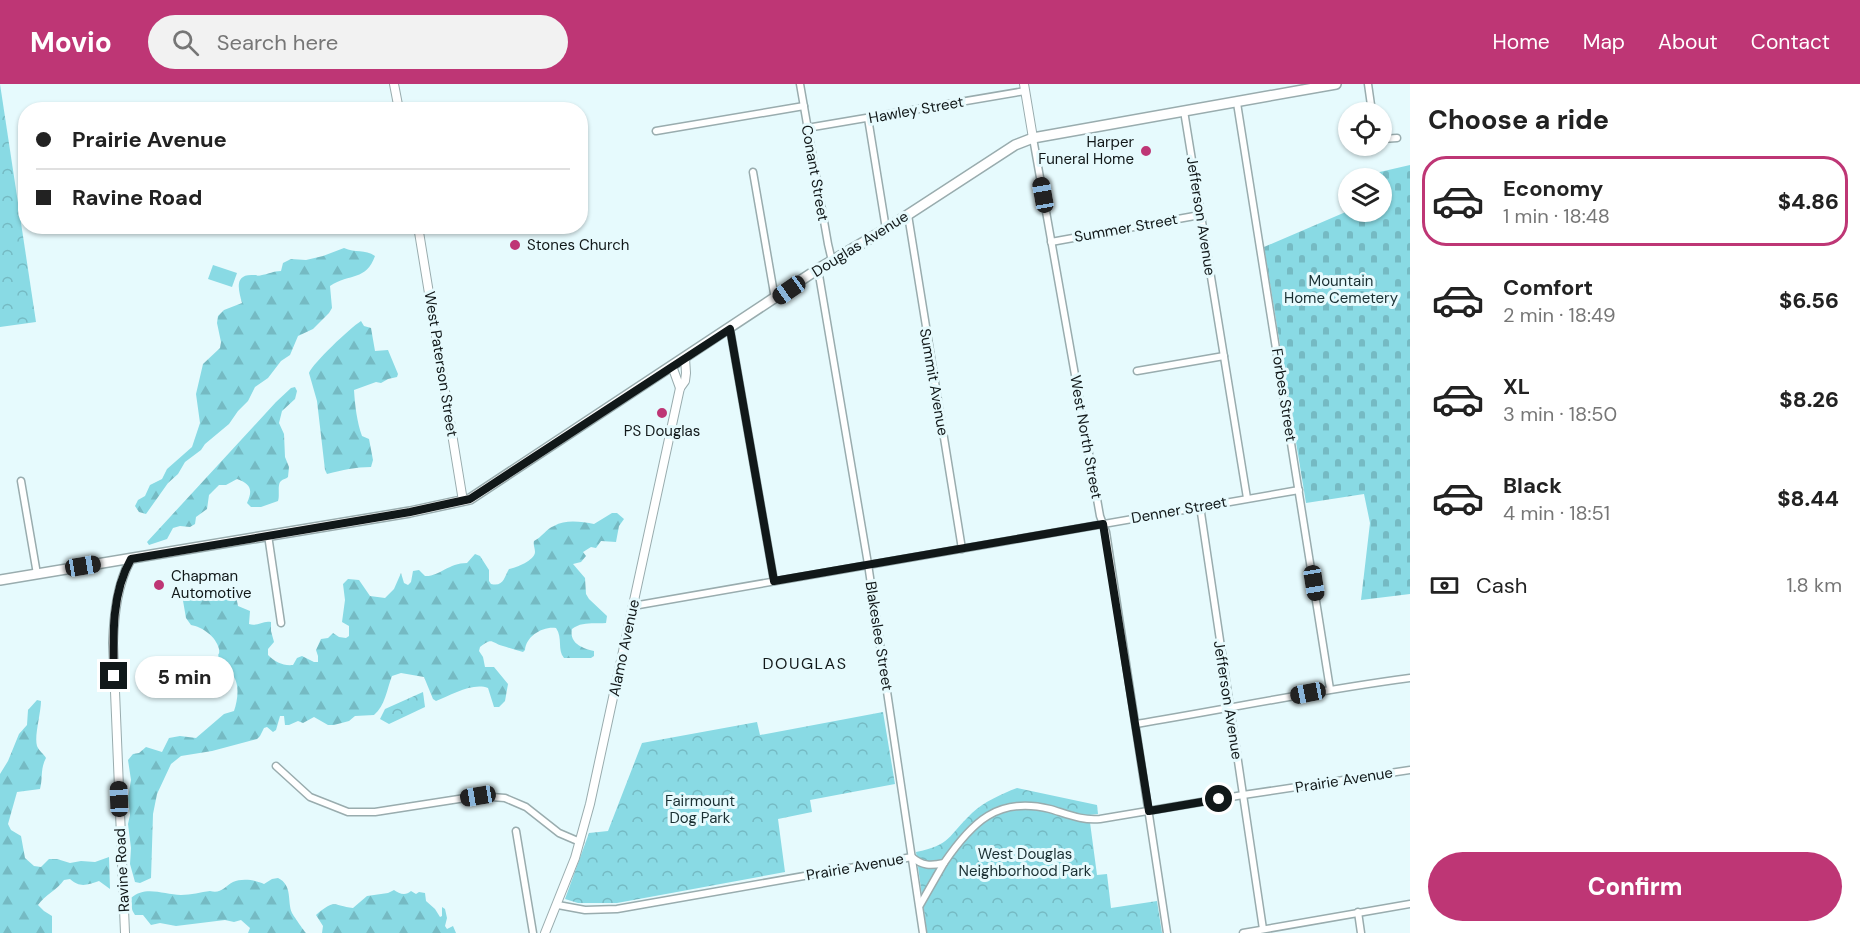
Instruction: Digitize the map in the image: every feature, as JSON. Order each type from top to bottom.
[{"type":"main road","name":"Douglas Avenue","points":[[0,580],[463,501],[478,495],[775,300],[818,269],[886,229],[1000,154],[1033,138],[1336,84]]},
{"type":"street","points":[[394,84],[397,102]]},
{"type":"street","name":"Conant Street","points":[[800,84],[832,261]]},
{"type":"street","points":[[1368,84],[1371,102]]},
{"type":"street","name":"Hawley Street","points":[[807,128],[1025,87]]},
{"type":"street","name":"West North Street","points":[[1025,87],[1103,524],[1167,933]]},
{"type":"street","name":"Forbes Street","points":[[1237,103],[1330,689]]},
{"type":"street","points":[[656,131],[804,106]]},
{"type":"street","name":"Jefferson Avenue","points":[[1184,111],[1247,498]]},
{"type":"street","points":[[868,118],[886,229]]},
{"type":"street","points":[[1392,139],[1397,138]]},
{"type":"street","points":[[753,172],[775,300]]},
{"type":"street","name":"Summit Avenue","points":[[908,215],[962,549]]},
{"type":"street","name":"Summer Street","points":[[1052,242],[1200,215]]},
{"type":"street","name":"West Paterson Street","points":[[419,234],[463,501]]},
{"type":"street","name":"Blakeslee Street","points":[[818,269],[868,564],[923,933]]},
{"type":"street","points":[[730,329],[774,581]]},
{"type":"street","points":[[1137,372],[1224,356]]},
{"type":"street","name":"Alamo Avenue","points":[[546,933],[580,842],[680,388],[685,381],[685,358]]},
{"type":"street","points":[[672,366],[680,388]]},
{"type":"street","points":[[21,481],[36,574]]},
{"type":"street","name":"Denner Street","points":[[633,606],[1299,490]]},
{"type":"street","name":"Jefferson Avenue","points":[[1200,506],[1263,929]]},
{"type":"street","points":[[267,535],[281,623]]},
{"type":"street","name":"Ravine Road","points":[[125,933],[113,643],[117,600],[124,572],[131,559]]},
{"type":"street","points":[[1136,724],[1330,689],[1410,678]]},
{"type":"street","points":[[276,766],[310,797],[348,812],[375,813],[478,796],[505,798],[526,807],[559,833],[580,842]]},
{"type":"street","name":"Prairie Avenue","points":[[558,904],[585,909],[617,909],[912,857],[928,866],[944,863],[972,827],[982,819],[1002,808],[1024,804],[1090,820],[1410,770]]},
{"type":"street","points":[[516,831],[533,933]]},
{"type":"street","points":[[920,906],[944,863]]},
{"type":"street","points":[[1243,933],[1410,904]]},
{"type":"street","points":[[1358,912],[1361,933]]},
{"type":"green space","points":[[0,84],[18,203],[18,234],[23,234],[36,322],[0,327]]},
{"type":"green space","name":"Mountain Home Cemetery","points":[[1410,165],[1410,594],[1361,600],[1370,523],[1364,494],[1306,503],[1264,247],[1338,215],[1338,222],[1392,222],[1392,169]]},
{"type":"green space","points":[[344,248],[367,252],[375,256],[362,273],[330,286],[332,308],[329,313],[313,329],[298,336],[290,355],[281,361],[268,378],[255,387],[248,401],[229,424],[185,462],[146,514],[139,512],[135,506],[138,500],[145,496],[150,485],[162,479],[167,469],[192,447],[200,423],[196,394],[203,364],[220,348],[218,316],[224,310],[242,303],[239,284],[242,277],[281,271],[283,263],[291,259],[306,260]]},
{"type":"green space","points":[[213,265],[237,273],[232,287],[208,279]]},
{"type":"green space","points":[[361,321],[364,326],[371,328],[375,351],[388,350],[398,374],[397,377],[381,383],[376,382],[354,390],[360,431],[362,436],[369,439],[373,460],[371,467],[327,474],[317,401],[309,373],[332,346]]},
{"type":"green space","points":[[295,387],[297,391],[295,399],[282,411],[279,423],[284,434],[285,457],[289,467],[288,477],[280,483],[278,501],[261,507],[251,507],[247,503],[250,494],[248,485],[237,479],[226,485],[219,485],[209,495],[207,509],[196,517],[195,524],[190,527],[173,528],[167,539],[149,545],[147,542],[276,402]]},
{"type":"green space","points":[[612,513],[617,513],[624,519],[619,526],[616,542],[601,541],[596,548],[591,547],[583,552],[586,556],[581,562],[573,564],[585,578],[586,594],[589,599],[607,616],[606,623],[584,624],[572,629],[574,641],[594,651],[594,656],[564,658],[556,628],[536,633],[528,640],[523,652],[490,641],[480,647],[479,651],[485,667],[494,667],[508,684],[505,701],[499,707],[494,707],[488,688],[482,687],[462,690],[436,701],[424,677],[401,673],[392,676],[383,702],[374,715],[355,716],[349,721],[334,725],[328,725],[314,717],[303,723],[298,721],[285,725],[284,716],[280,716],[276,730],[273,732],[267,727],[264,728],[257,739],[212,751],[181,756],[171,764],[157,794],[153,814],[151,878],[140,883],[135,882],[130,864],[128,798],[131,780],[128,760],[133,754],[139,753],[146,747],[162,752],[169,738],[180,736],[196,738],[224,714],[234,711],[238,692],[235,678],[219,659],[219,649],[215,640],[200,628],[191,625],[186,618],[182,595],[197,591],[214,596],[235,591],[238,606],[250,611],[249,624],[271,622],[274,642],[268,649],[268,655],[286,665],[293,665],[297,658],[302,656],[318,662],[316,650],[321,639],[328,638],[333,633],[339,637],[349,636],[349,626],[342,622],[345,600],[343,584],[348,579],[359,580],[370,596],[385,598],[394,589],[401,573],[404,583],[408,585],[411,582],[413,571],[419,570],[425,576],[430,576],[454,565],[467,563],[475,554],[480,556],[489,570],[491,584],[499,584],[509,569],[532,558],[535,552],[534,541],[551,527],[569,522],[594,524]]},
{"type":"green space","points":[[423,692],[425,707],[389,724],[380,719],[385,709]]},
{"type":"green space","points":[[37,700],[41,701],[36,742],[46,758],[40,789],[17,792],[8,824],[11,830],[21,836],[25,858],[34,866],[41,867],[49,859],[70,863],[95,862],[109,857],[110,889],[99,881],[84,885],[77,884],[70,879],[64,880],[38,905],[52,916],[52,933],[0,933],[0,774],[19,734],[27,725],[28,710]]},
{"type":"green space","name":"Fairmount Dog Park","points":[[883,712],[895,784],[810,800],[812,812],[778,819],[785,872],[617,903],[578,903],[565,899],[589,833],[608,831],[642,743],[757,722],[760,735]]},
{"type":"green space","name":"West Douglas Neighborhood Park","points":[[1017,788],[1097,805],[1098,814],[1089,815],[1097,875],[1107,874],[1111,908],[1157,901],[1162,933],[927,933],[916,852],[943,843],[977,809]]},
{"type":"green space","points":[[278,878],[286,885],[292,913],[306,933],[248,933],[250,928],[241,920],[176,926],[160,923],[151,925],[143,915],[135,915],[132,910],[131,898],[143,892],[188,895],[217,892],[241,880],[264,884]]},
{"type":"green space","points":[[394,890],[403,894],[411,891],[416,894],[425,893],[426,901],[440,917],[442,907],[445,909],[447,918],[445,926],[447,929],[453,926],[456,933],[322,933],[323,926],[316,915],[327,906],[334,904],[353,908],[367,896]]},
{"type":"place","name":"Harper Funeral Home","points":[[1146,151]]},
{"type":"place","name":"Stones Church","points":[[515,245]]},
{"type":"place","name":"PS Douglas","points":[[662,413]]},
{"type":"place","name":"Chapman Automotive","points":[[159,585]]},
{"type":"district","name":"DOUGLAS","points":[[805,663]]},
{"type":"route","points":[[114,676],[114,616],[124,572],[131,559],[410,512],[470,499],[730,329],[774,581],[1103,524],[1149,811],[1219,799]]}]
